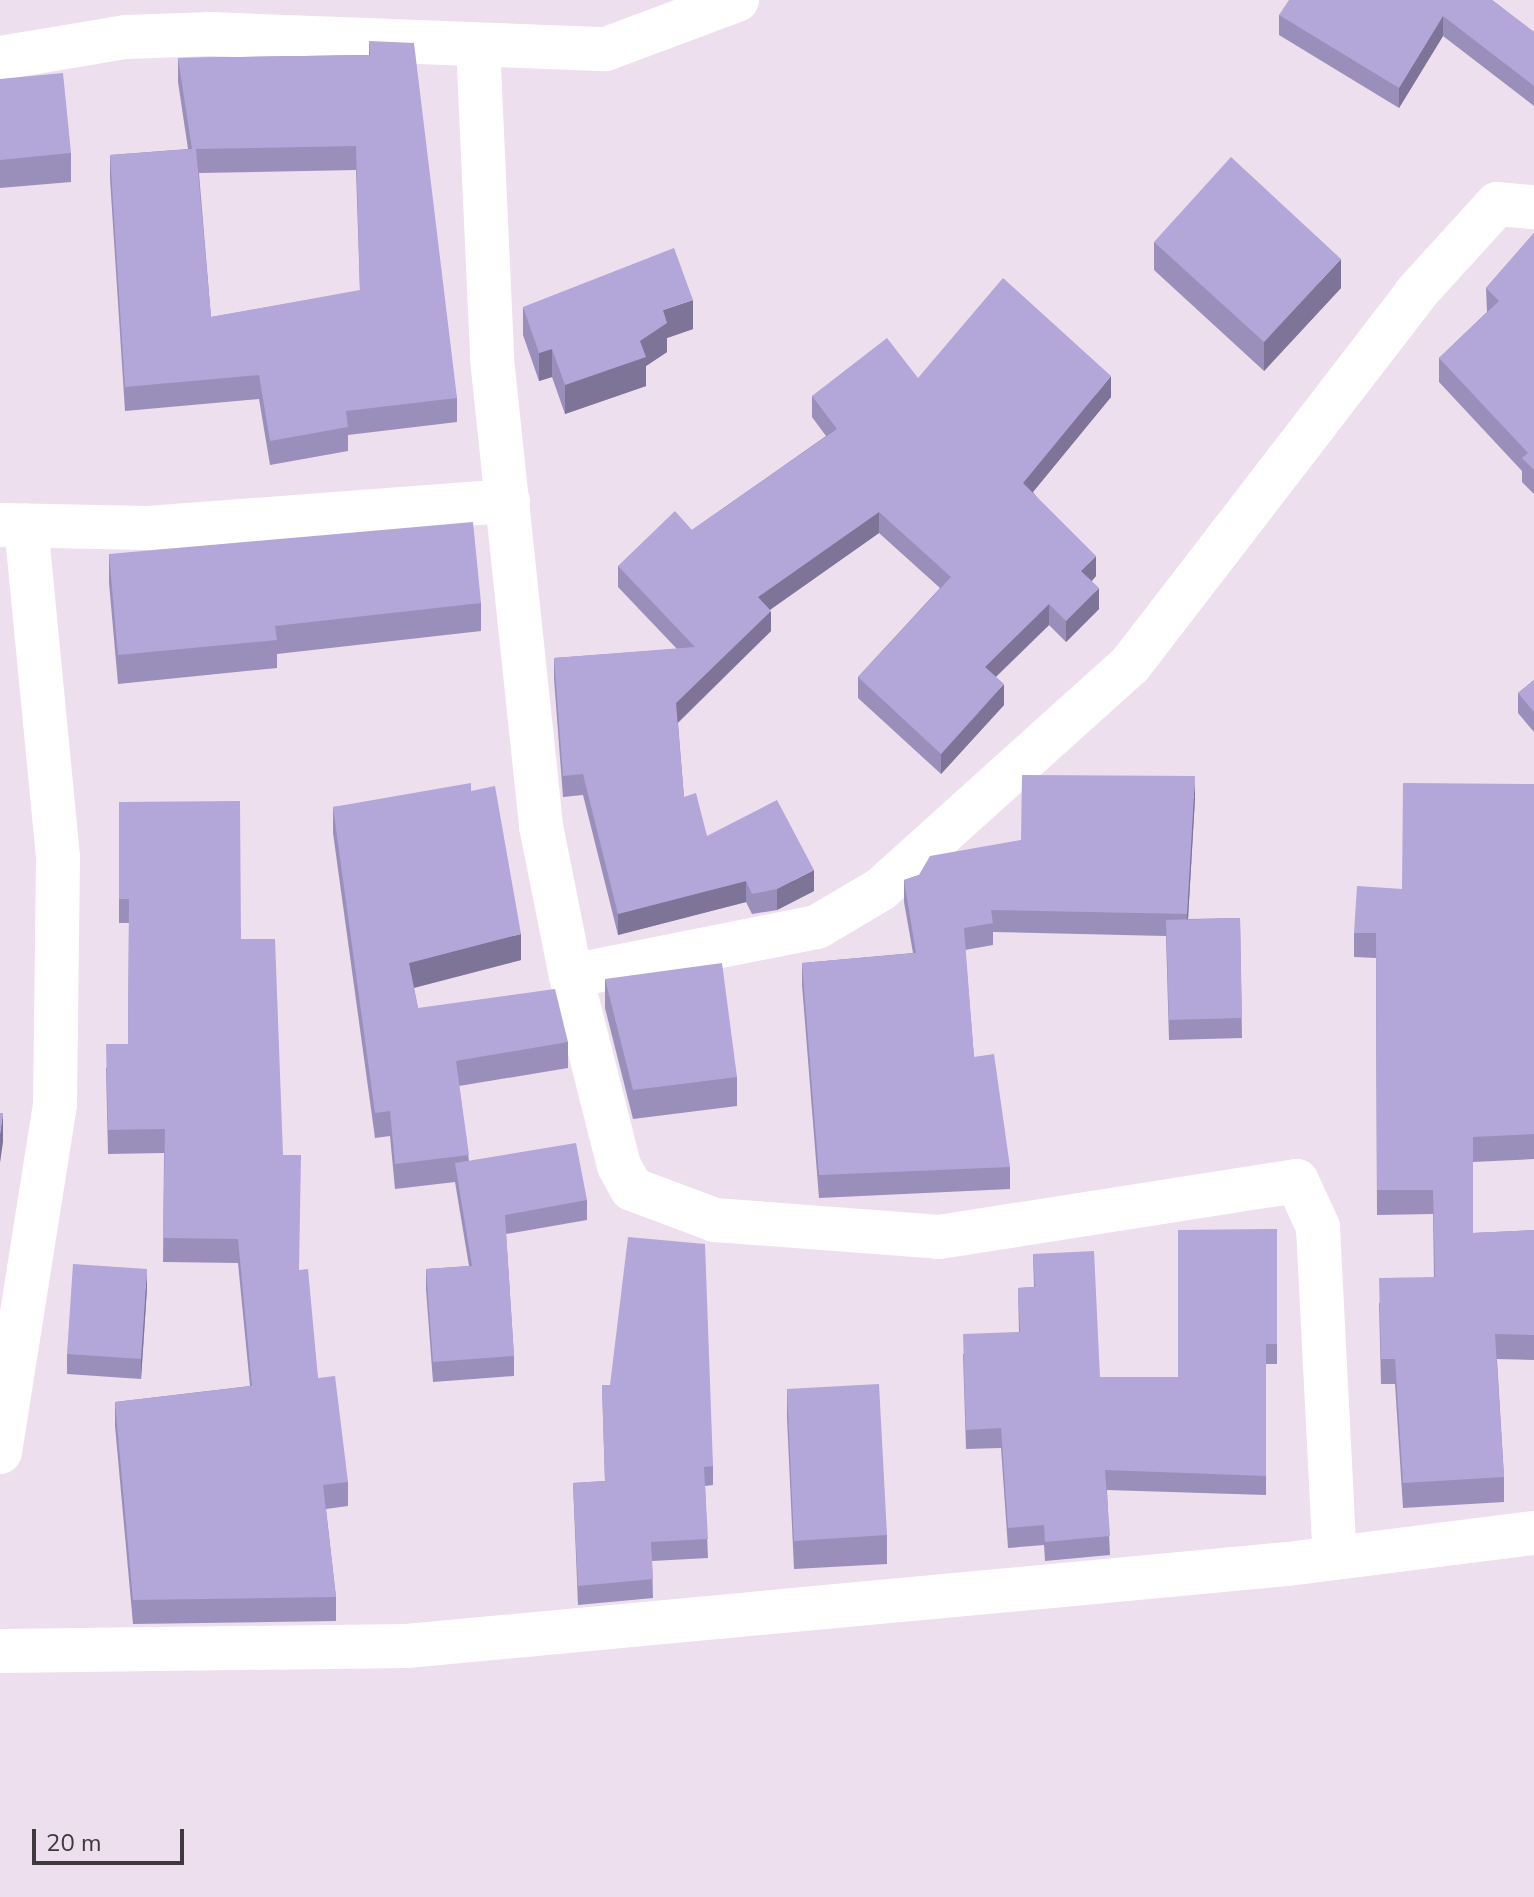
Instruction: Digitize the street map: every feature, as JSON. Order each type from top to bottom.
[{"type":"street","points":[[0,58],[126,37],[211,34],[606,49],[737,0]]},
{"type":"street","points":[[478,45],[492,359],[541,826],[571,976],[619,1166],[632,1189],[715,1220],[939,1237],[1297,1181],[1318,1227],[1335,1558]]},
{"type":"street","points":[[571,976],[817,927],[881,889],[1130,665],[1416,293],[1497,204],[1534,207]]},
{"type":"street","points":[[0,1452],[55,1104],[58,857],[13,526],[148,528],[508,501]]},
{"type":"street","points":[[0,1651],[407,1646],[1335,1558],[1534,1533]]},
{"type":"building","points":[[1289,0],[1492,0],[1534,32],[1534,86],[1443,16],[1399,88],[1279,15]]},
{"type":"building","points":[[369,41],[414,43],[457,398],[346,411],[348,427],[270,441],[259,375],[125,387],[110,155],[192,149],[178,58],[370,55]],"holes":[[[356,146],[360,290],[211,317],[196,149]]]},
{"type":"building","points":[[63,73],[71,153],[0,160],[0,79]]},
{"type":"building","points":[[1231,157],[1341,259],[1264,342],[1154,242]]},
{"type":"building","points":[[1534,233],[1534,470],[1522,458],[1528,453],[1439,358],[1499,301],[1486,288]]},
{"type":"building","points":[[674,248],[693,300],[663,310],[667,323],[640,341],[646,357],[565,385],[552,349],[539,353],[523,307]]},
{"type":"building","points":[[1003,278],[1111,376],[1023,483],[1096,556],[1081,571],[1099,588],[1066,621],[1049,604],[985,667],[1004,684],[941,754],[858,677],[951,577],[879,512],[758,597],[771,611],[676,703],[684,797],[696,793],[707,836],[777,800],[814,870],[777,889],[752,894],[746,881],[618,914],[583,774],[563,776],[554,658],[695,647],[618,566],[675,511],[692,530],[837,429],[812,396],[887,338],[918,378]]},
{"type":"building","points":[[473,522],[481,603],[275,626],[277,640],[118,655],[109,554]]},
{"type":"building","points":[[1534,680],[1534,712],[1518,693]]},
{"type":"building","points":[[1022,775],[1195,776],[1187,914],[991,910],[993,923],[964,928],[974,1057],[994,1054],[1010,1167],[819,1175],[802,963],[916,953],[904,880],[919,875],[930,856],[1021,840]]},
{"type":"building","points":[[471,783],[471,791],[495,786],[521,934],[409,963],[418,1008],[555,989],[568,1042],[456,1061],[469,1155],[395,1164],[390,1111],[375,1113],[333,807]]},
{"type":"building","points":[[1403,783],[1534,784],[1534,1134],[1473,1137],[1473,1233],[1534,1230],[1534,1335],[1495,1334],[1504,1477],[1403,1483],[1395,1359],[1381,1359],[1379,1278],[1435,1277],[1433,1190],[1377,1190],[1376,933],[1354,933],[1357,886],[1402,889]]},
{"type":"building","points":[[240,801],[241,939],[275,939],[283,1155],[301,1155],[299,1270],[308,1269],[318,1378],[335,1376],[348,1482],[323,1485],[336,1597],[133,1600],[115,1402],[252,1386],[238,1239],[163,1238],[165,1129],[108,1130],[106,1044],[128,1044],[129,899],[119,899],[119,802]]},
{"type":"building","points":[[1240,918],[1242,1018],[1169,1020],[1166,920]]},
{"type":"building","points":[[722,963],[737,1077],[633,1090],[605,979]]},
{"type":"building","points":[[576,1143],[587,1200],[505,1215],[514,1356],[433,1362],[426,1269],[472,1266],[455,1163]]},
{"type":"building","points":[[1277,1229],[1277,1344],[1266,1344],[1266,1476],[1105,1470],[1110,1536],[1045,1542],[1044,1525],[1008,1528],[1001,1428],[966,1430],[963,1334],[1020,1332],[1018,1288],[1035,1287],[1033,1254],[1094,1251],[1100,1377],[1178,1377],[1178,1230]]},
{"type":"building","points":[[628,1237],[705,1244],[713,1466],[704,1467],[708,1539],[651,1542],[653,1579],[578,1586],[573,1483],[605,1481],[602,1385],[610,1385]]},
{"type":"building","points":[[73,1264],[147,1269],[141,1359],[67,1354]]},
{"type":"building","points":[[879,1384],[887,1535],[794,1541],[787,1389]]}]
